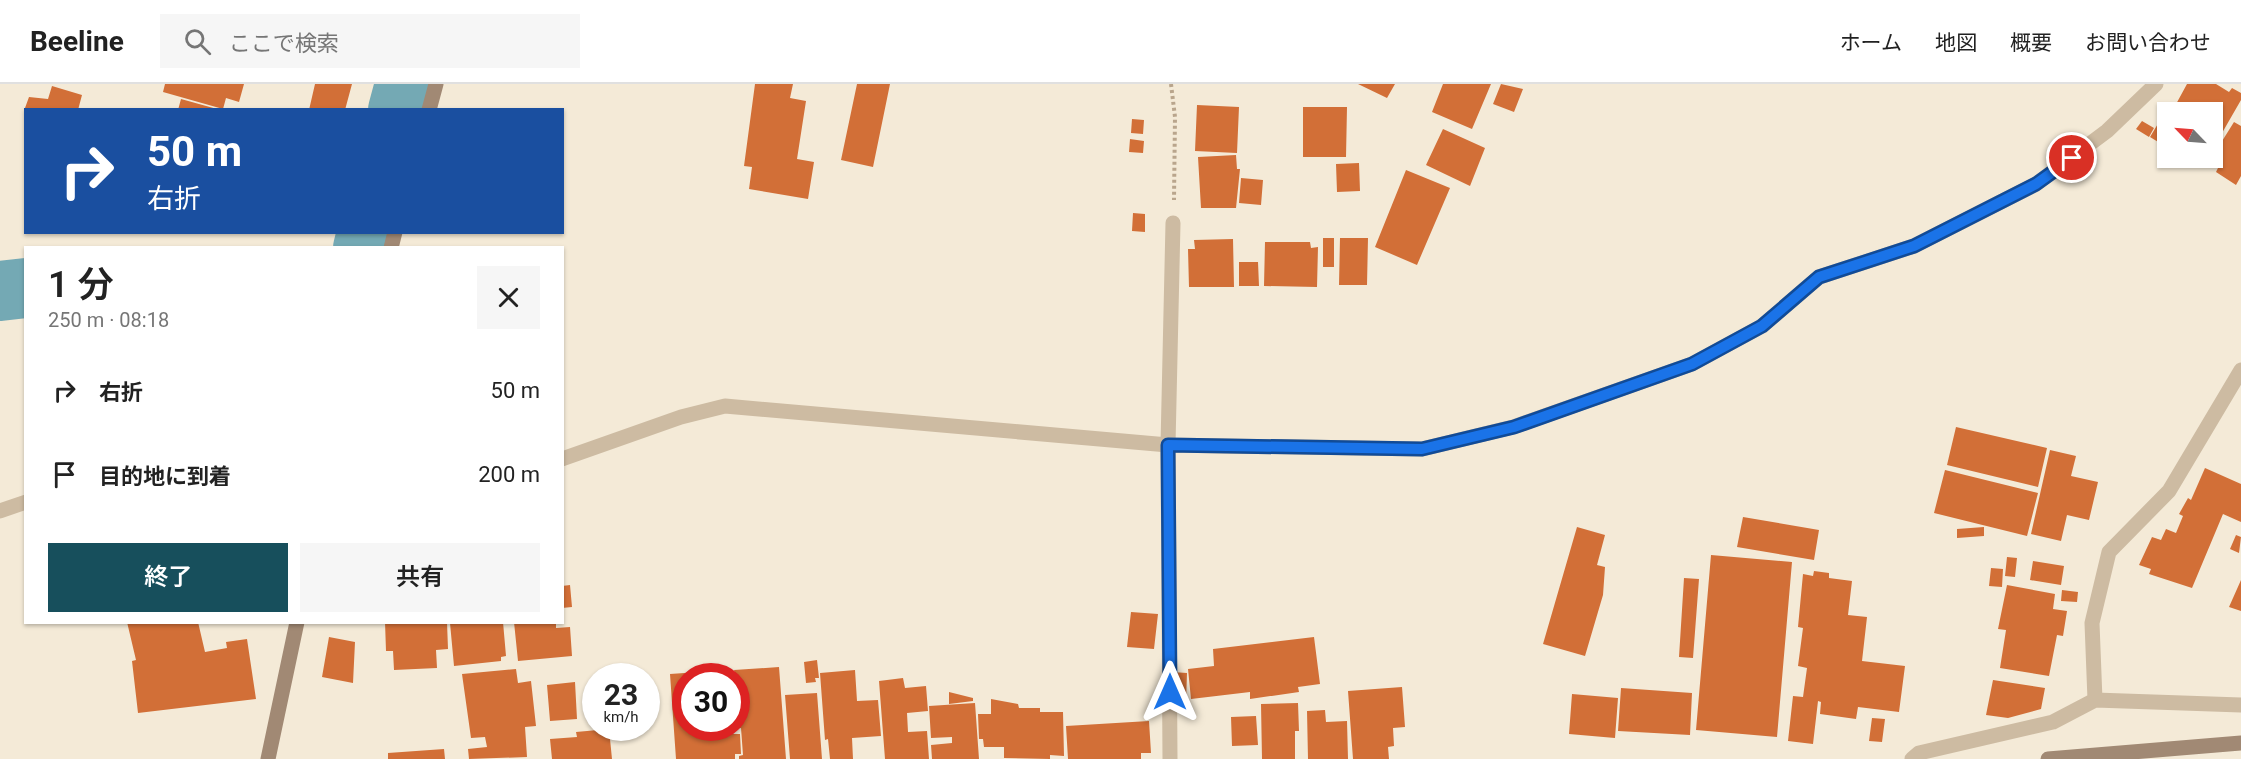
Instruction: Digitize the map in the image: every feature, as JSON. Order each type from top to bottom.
[{"type":"street","points":[[430,108],[436,84]]},
{"type":"street","points":[[564,458],[681,417],[725,406],[1168,445],[1422,449],[1514,427],[1692,364],[1762,326],[1819,277],[1914,246],[2036,184],[2107,131],[2156,84]]},
{"type":"street","points":[[1170,759],[1168,445],[1173,223]]},
{"type":"street","points":[[2095,700],[2092,623],[2109,552],[2169,491],[2241,370]]},
{"type":"street","points":[[0,511],[24,503]]},
{"type":"street","points":[[267,759],[297,624]]},
{"type":"street","points":[[1912,759],[1919,753],[2053,722],[2095,700],[2241,705]]},
{"type":"street","points":[[2048,759],[2241,743]]},
{"type":"path","points":[[1172,84],[1175,117],[1173,223]]},
{"type":"building","points":[[165,84],[244,84],[239,102],[226,98],[223,108],[163,92]]},
{"type":"building","points":[[315,84],[352,84],[346,108],[309,108]]},
{"type":"building","points":[[755,84],[793,84],[790,98],[806,101],[797,159],[814,162],[808,199],[749,189],[752,167],[744,166]]},
{"type":"building","points":[[857,84],[890,84],[873,167],[841,160]]},
{"type":"building","points":[[1358,84],[1395,84],[1387,98]]},
{"type":"building","points":[[1443,84],[1491,84],[1472,129],[1432,112]]},
{"type":"building","points":[[1501,84],[1523,89],[1514,112],[1493,104]]},
{"type":"building","points":[[2187,84],[2216,84],[2229,92],[2232,88],[2241,93],[2241,100],[2223,131],[2223,102],[2177,102]]},
{"type":"building","points":[[52,86],[82,95],[79,108],[25,108],[29,97],[48,99]]},
{"type":"building","points":[[181,99],[213,108],[179,108]]},
{"type":"building","points":[[1197,105],[1239,107],[1237,153],[1195,151]]},
{"type":"building","points":[[1303,107],[1347,107],[1346,157],[1303,157]]},
{"type":"building","points":[[1132,119],[1144,120],[1143,134],[1131,133]]},
{"type":"building","points":[[2142,121],[2154,128],[2149,137],[2136,129]]},
{"type":"building","points":[[2234,122],[2241,126],[2241,176],[2236,185],[2216,172],[2218,168],[2223,168],[2223,140]]},
{"type":"building","points":[[2157,125],[2157,141],[2150,137]]},
{"type":"building","points":[[1443,129],[1485,148],[1470,186],[1426,165]]},
{"type":"building","points":[[1130,139],[1144,141],[1143,153],[1129,152]]},
{"type":"building","points":[[1236,155],[1237,169],[1240,169],[1236,208],[1201,208],[1198,157]]},
{"type":"building","points":[[1359,163],[1360,191],[1337,192],[1336,164]]},
{"type":"building","points":[[1406,170],[1450,188],[1417,265],[1375,247]]},
{"type":"building","points":[[1241,178],[1263,180],[1261,205],[1239,203]]},
{"type":"building","points":[[1133,213],[1145,214],[1145,232],[1132,231]]},
{"type":"building","points":[[1323,238],[1334,238],[1334,267],[1323,267]]},
{"type":"building","points":[[1340,238],[1368,238],[1367,285],[1339,285]]},
{"type":"building","points":[[1233,239],[1234,287],[1189,287],[1188,249],[1195,249],[1194,240]]},
{"type":"building","points":[[1265,242],[1310,242],[1311,248],[1318,247],[1317,287],[1264,286]]},
{"type":"building","points":[[1239,262],[1258,262],[1259,286],[1239,286]]},
{"type":"building","points":[[1956,427],[2047,448],[2038,487],[1947,465]]},
{"type":"building","points":[[2050,450],[2076,456],[2071,476],[2098,482],[2089,520],[2067,515],[2061,541],[2031,534]]},
{"type":"building","points":[[2205,468],[2241,484],[2241,522],[2223,514],[2192,588],[2149,574],[2151,569],[2139,565],[2152,537],[2161,540],[2166,529],[2176,533],[2183,516],[2179,514],[2188,498],[2191,500]]},
{"type":"building","points":[[1945,470],[2038,493],[2027,536],[1934,513]]},
{"type":"building","points":[[1743,517],[1819,530],[1814,560],[1737,547]]},
{"type":"building","points":[[1577,527],[1605,535],[1597,565],[1605,567],[1603,595],[1585,656],[1543,644]]},
{"type":"building","points":[[1984,527],[1984,536],[1957,538],[1957,529]]},
{"type":"building","points":[[2236,535],[2241,537],[2239,553],[2230,549]]},
{"type":"building","points":[[1711,555],[1792,562],[1777,737],[1696,730]]},
{"type":"building","points":[[2007,557],[2017,558],[2015,577],[2005,576]]},
{"type":"building","points":[[2033,561],[2064,566],[2061,585],[2030,580]]},
{"type":"building","points":[[1991,568],[2003,569],[2002,587],[1989,586]]},
{"type":"building","points":[[1814,571],[1829,573],[1829,578],[1852,581],[1848,615],[1867,617],[1862,661],[1905,666],[1899,712],[1858,707],[1856,719],[1820,714],[1821,702],[1818,701],[1813,744],[1788,741],[1793,696],[1803,697],[1807,668],[1798,666],[1803,628],[1798,627],[1803,574],[1813,576]]},
{"type":"building","points":[[1684,578],[1699,579],[1693,658],[1679,657]]},
{"type":"building","points":[[2241,580],[2241,611],[2229,607]]},
{"type":"building","points":[[570,585],[572,607],[564,608],[564,586]]},
{"type":"building","points":[[2007,585],[2055,594],[2053,609],[2067,611],[2063,636],[2057,635],[2049,676],[2000,668],[2006,630],[1998,629]]},
{"type":"building","points":[[2062,590],[2078,592],[2077,602],[2061,601]]},
{"type":"building","points":[[1131,612],[1158,614],[1154,649],[1127,647]]},
{"type":"building","points":[[127,624],[198,624],[205,652],[227,648],[226,642],[247,639],[256,699],[138,713],[132,661],[136,660]]},
{"type":"building","points":[[385,624],[447,624],[448,649],[436,650],[437,668],[394,670],[393,651],[386,651]]},
{"type":"building","points":[[450,624],[503,624],[506,656],[501,657],[501,661],[454,666]]},
{"type":"building","points":[[514,624],[556,624],[556,628],[570,627],[572,656],[518,661]]},
{"type":"building","points":[[329,637],[355,642],[353,683],[322,677]]},
{"type":"building","points":[[1314,637],[1320,684],[1298,687],[1299,692],[1250,699],[1250,692],[1191,699],[1188,669],[1214,666],[1213,649]]},
{"type":"building","points":[[817,660],[819,678],[815,678],[816,682],[806,683],[804,662]]},
{"type":"building","points":[[779,667],[786,759],[739,759],[739,756],[743,755],[742,741],[750,741],[750,669]]},
{"type":"building","points":[[516,669],[518,683],[531,681],[536,726],[525,727],[527,757],[469,759],[468,749],[487,747],[485,737],[471,738],[462,674]]},
{"type":"building","points":[[855,670],[857,701],[878,700],[881,736],[852,738],[853,759],[830,759],[828,739],[825,740],[820,673]]},
{"type":"building","points":[[1172,672],[1187,673],[1186,703],[1171,703]]},
{"type":"building","points":[[670,674],[672,674],[672,702]]},
{"type":"building","points":[[903,678],[905,688],[926,686],[928,711],[907,713],[908,732],[927,731],[929,759],[885,759],[879,681]]},
{"type":"building","points":[[1993,680],[2045,688],[2041,709],[2008,718],[1986,715]]},
{"type":"building","points":[[575,682],[577,719],[550,721],[547,685]]},
{"type":"building","points":[[1402,687],[1405,727],[1393,728],[1394,746],[1388,747],[1389,759],[1353,759],[1348,691]]},
{"type":"building","points":[[1621,688],[1692,693],[1690,735],[1618,731]]},
{"type":"building","points":[[949,692],[973,698],[973,701],[949,704]]},
{"type":"building","points":[[817,693],[822,759],[790,759],[785,695]]},
{"type":"building","points":[[1572,694],[1618,698],[1615,738],[1569,734]]},
{"type":"building","points":[[991,699],[1018,704],[1019,708],[1040,708],[1040,712],[1063,712],[1064,756],[1050,755],[1050,759],[1004,758],[1004,747],[984,747],[983,739],[979,739],[978,714],[991,714]]},
{"type":"building","points":[[975,703],[979,759],[932,759],[931,745],[952,743],[952,737],[931,738],[929,706]]},
{"type":"building","points":[[1298,703],[1299,731],[1295,731],[1295,759],[1262,759],[1261,704]]},
{"type":"building","points":[[1325,710],[1326,722],[1347,721],[1348,759],[1308,759],[1307,711]]},
{"type":"building","points":[[1256,716],[1258,745],[1232,746],[1231,717]]},
{"type":"building","points":[[1872,718],[1885,719],[1882,742],[1869,741]]},
{"type":"building","points":[[1149,721],[1151,753],[1141,753],[1141,759],[1068,759],[1066,726]]},
{"type":"building","points":[[582,731],[582,741],[610,741],[612,759],[552,759],[550,739],[577,737],[576,732]]},
{"type":"building","points":[[675,741],[740,741],[741,754],[735,754],[735,759],[676,759]]},
{"type":"building","points":[[444,749],[445,759],[388,759],[388,753]]},
{"type":"waterway","points":[[399,108],[405,84]]},
{"type":"waterway","points":[[364,246],[366,234]]},
{"type":"waterway","points":[[0,291],[24,288]]},
{"type":"route","points":[[1170,692],[1168,445],[1422,449],[1514,427],[1692,364],[1762,326],[1819,277],[1914,246],[2036,184],[2072,158]]}]
